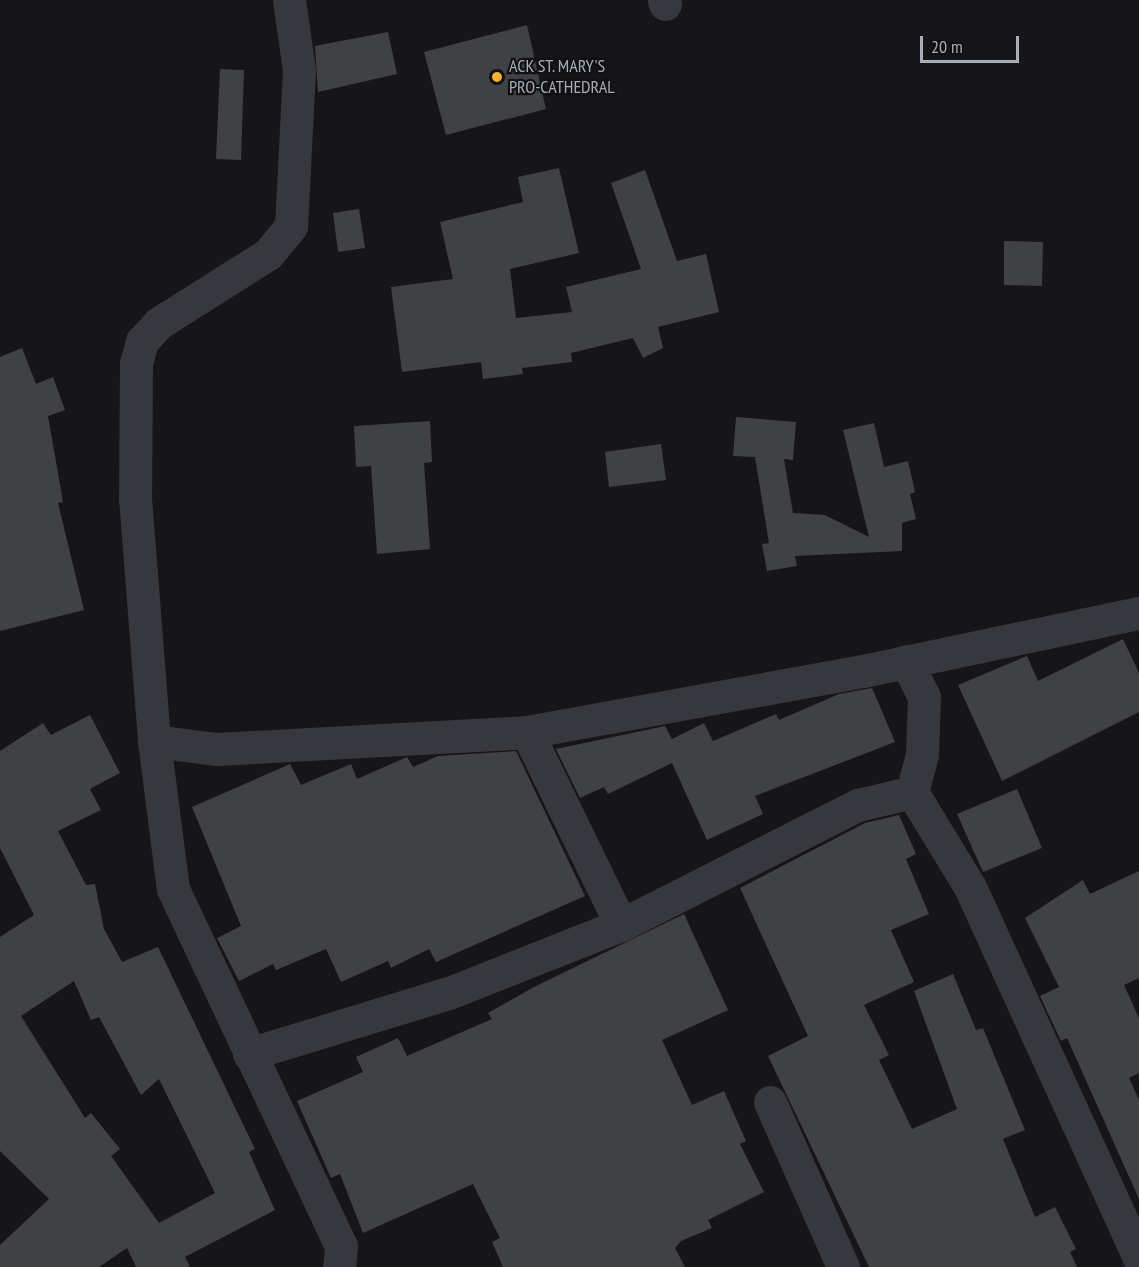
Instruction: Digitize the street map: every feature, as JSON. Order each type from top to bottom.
[{"type":"street","points":[[289,0],[299,70],[291,226],[268,254],[159,323],[142,341],[136,363],[135,498],[154,741],[170,878],[249,1054],[340,1246],[339,1267]]},
{"type":"street","points":[[154,741],[216,749],[527,732],[906,661],[1139,613]]},
{"type":"street","points":[[906,661],[924,697],[922,754],[912,792],[970,886],[1139,1258]]},
{"type":"street","points":[[527,732],[621,925]]},
{"type":"street","points":[[249,1054],[449,993],[621,925],[858,805],[912,792]]},
{"type":"street","points":[[770,1102],[843,1267]]},
{"type":"building","name":"ACK ST. MARY'S PRO-CATHEDRAL","points":[[527,25],[546,109],[446,135],[424,52]]},
{"type":"building","points":[[388,32],[397,74],[318,92],[315,46]]},
{"type":"building","points":[[220,69],[244,70],[241,160],[216,159]]},
{"type":"building","points":[[559,168],[579,253],[510,269],[516,318],[572,312],[566,287],[641,269],[611,183],[645,170],[677,261],[706,254],[719,312],[658,327],[663,348],[643,358],[633,338],[571,353],[572,362],[522,368],[523,374],[483,379],[481,362],[402,372],[391,287],[453,279],[440,222],[523,202],[518,177]]},
{"type":"building","points":[[359,209],[365,248],[338,252],[333,213]]},
{"type":"building","points":[[1004,241],[1043,242],[1042,286],[1004,285]]},
{"type":"building","points":[[22,348],[36,384],[53,377],[65,410],[48,416],[63,502],[58,503],[84,610],[0,631],[0,357]]},
{"type":"building","points":[[736,417],[796,422],[793,460],[784,459],[793,513],[825,515],[869,537],[843,430],[874,423],[884,467],[908,461],[915,492],[910,494],[916,519],[902,523],[902,551],[795,556],[797,566],[767,571],[762,544],[769,543],[755,457],[733,456]]},
{"type":"building","points":[[430,421],[432,462],[424,463],[430,549],[377,554],[371,466],[356,467],[354,426]]},
{"type":"building","points":[[661,444],[666,480],[609,487],[605,452]]},
{"type":"building","points":[[1123,639],[1139,673],[1139,712],[1002,781],[958,685],[1027,656],[1038,681]]},
{"type":"building","points":[[872,688],[895,742],[755,796],[763,814],[707,840],[672,763],[608,794],[604,787],[580,798],[556,749],[665,726],[672,739],[704,723],[713,741],[776,714],[779,720],[839,694]]},
{"type":"building","points":[[90,715],[120,773],[90,789],[101,810],[58,831],[86,885],[95,884],[104,929],[122,962],[158,947],[255,1149],[249,1152],[275,1210],[185,1257],[190,1267],[136,1267],[127,1248],[99,1267],[0,1267],[0,1245],[49,1199],[0,1151],[0,937],[34,915],[0,848],[0,751],[43,723],[51,735]],"holes":[[[74,981],[91,1020],[99,1017],[141,1095],[159,1079],[215,1193],[159,1223],[111,1156],[120,1149],[91,1113],[85,1118],[21,1016]]]},
{"type":"building","points":[[516,751],[585,896],[436,962],[429,949],[391,968],[388,961],[341,982],[326,949],[276,970],[273,964],[239,981],[217,938],[241,926],[192,807],[290,764],[301,785],[351,764],[357,779],[407,757],[413,767],[438,756]]},
{"type":"building","points":[[1017,789],[1042,848],[983,872],[957,814]]},
{"type":"building","points":[[899,815],[916,854],[906,859],[929,914],[891,930],[914,982],[864,1005],[889,1055],[879,1060],[912,1129],[957,1109],[914,991],[953,974],[976,1030],[983,1028],[1025,1130],[1003,1139],[1035,1217],[1055,1207],[1076,1249],[1070,1252],[1077,1267],[869,1267],[768,1056],[808,1036],[740,888],[865,823]]},
{"type":"building","points":[[1139,871],[1139,978],[1124,985],[1139,1018],[1139,1073],[1129,1078],[1139,1100],[1139,1199],[1067,1038],[1061,1041],[1040,996],[1059,987],[1025,918],[1083,880],[1090,894]]},
{"type":"building","points":[[684,914],[728,1010],[662,1040],[692,1105],[724,1091],[746,1141],[740,1144],[764,1192],[708,1220],[712,1228],[681,1241],[675,1248],[685,1267],[503,1267],[492,1242],[500,1238],[473,1184],[363,1233],[340,1174],[331,1178],[297,1101],[363,1072],[356,1057],[398,1038],[407,1056],[492,1019],[488,1013],[534,987]]},
{"type":"place","name":"ACK ST. MARY'S PRO-CATHEDRAL","points":[[497,77]]}]
